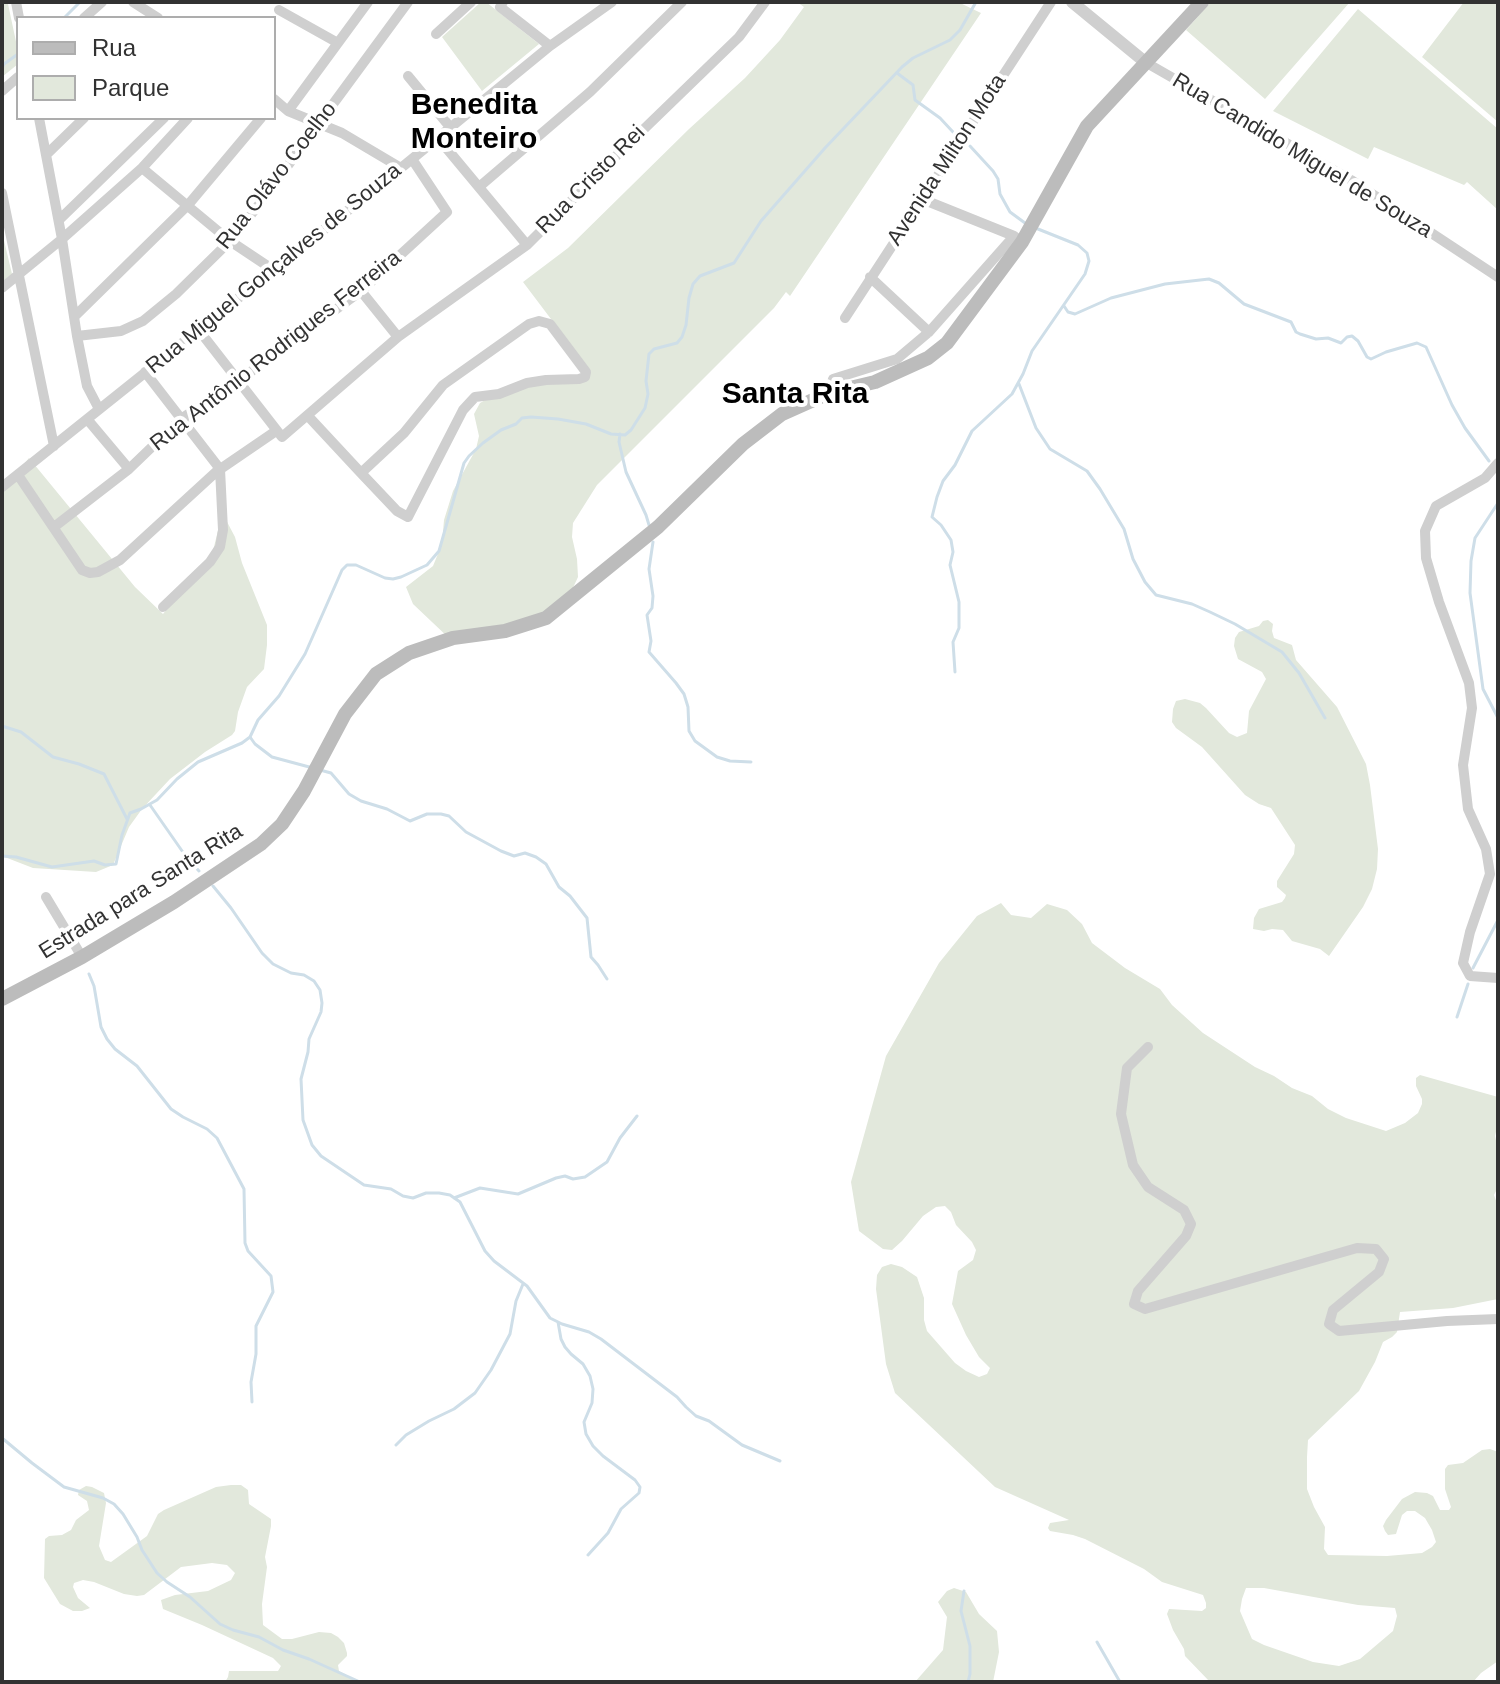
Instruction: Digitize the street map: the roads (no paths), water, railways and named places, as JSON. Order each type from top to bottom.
[{"type":"main road","name":"Estrada para Santa Rita","points":[[2,999],[82,957],[174,902],[261,844],[282,824],[304,791],[345,714],[376,674],[409,653],[453,638],[505,631],[546,618],[658,527],[743,444],[782,414],[829,393],[875,382],[928,358],[947,343],[1018,239],[1087,126],[1202,2]]},
{"type":"street","points":[[86,16],[102,2]]},
{"type":"street","points":[[133,2],[155,16]]},
{"type":"street","points":[[288,111],[368,2]]},
{"type":"street","name":"Rua Olávo Coelho","points":[[77,336],[121,331],[143,321],[176,294],[230,241],[408,2]]},
{"type":"street","points":[[436,34],[471,2]]},
{"type":"street","name":"Rua Miguel Gonçalves de Souza","points":[[2,487],[550,46],[612,2]]},
{"type":"street","points":[[479,187],[590,92],[682,2]]},
{"type":"street","name":"Rua Cristo Rei","points":[[18,475],[82,570],[98,572],[120,560],[220,469],[308,416],[398,337],[527,245],[739,37],[765,2]]},
{"type":"street","name":"Avenida Milton Mota","points":[[845,318],[1051,2]]},
{"type":"street","points":[[1072,2],[1145,62]]},
{"type":"street","points":[[499,4],[550,46]]},
{"type":"street","points":[[280,6],[338,43]]},
{"type":"street","name":"Rua Candido Miguel de Souza","points":[[1145,62],[1351,180],[1498,277]]},
{"type":"street","points":[[408,76],[450,127]]},
{"type":"street","points":[[276,102],[288,111],[342,133],[401,168]]},
{"type":"street","points":[[39,120],[87,386],[99,409]]},
{"type":"street","points":[[46,155],[82,120]]},
{"type":"street","points":[[59,220],[162,120]]},
{"type":"street","points":[[2,288],[142,168],[186,120]]},
{"type":"street","points":[[74,317],[188,205],[259,120]]},
{"type":"street","points":[[438,138],[527,245]]},
{"type":"street","name":"Rua Antônio Rodrigues Ferreira","points":[[54,527],[129,469],[181,419],[361,291],[447,212],[412,159]]},
{"type":"street","points":[[142,168],[230,241],[272,269]]},
{"type":"street","points":[[2,193],[54,446]]},
{"type":"street","points":[[829,393],[833,379],[897,359],[929,332],[1018,239],[922,199]]},
{"type":"street","points":[[870,277],[929,332]]},
{"type":"street","points":[[361,291],[398,337]]},
{"type":"street","points":[[308,416],[361,473],[397,511],[408,517],[463,410],[475,397],[499,394],[527,383],[579,379],[585,377],[586,372],[550,324],[539,321],[529,324],[443,385],[404,433],[361,473]]},
{"type":"street","points":[[198,329],[279,434]]},
{"type":"street","points":[[145,372],[220,469],[223,530],[220,547],[210,562],[163,607]]},
{"type":"street","points":[[87,419],[129,469]]},
{"type":"street","points":[[1498,463],[1485,478],[1436,506],[1425,531],[1426,558],[1469,683],[1472,708],[1463,765],[1468,809],[1486,849],[1490,874],[1463,963],[1470,976],[1498,978]]},
{"type":"street","points":[[46,897],[82,957]]},
{"type":"street","points":[[1148,1047],[1127,1068],[1121,1114],[1133,1165],[1148,1187],[1184,1210],[1191,1224],[1186,1236],[1138,1291],[1134,1304],[1145,1309],[1357,1248],[1376,1249],[1384,1259],[1379,1272],[1333,1310],[1329,1324],[1339,1331],[1498,1319]]},
{"type":"waterway","points":[[66,16],[80,2]]},
{"type":"waterway","points":[[2,856],[52,867],[94,861],[105,865],[116,864],[130,813],[157,800],[198,762],[250,737],[258,720],[279,696],[305,654],[347,565],[356,565],[393,579],[427,565],[439,551],[464,463],[501,430],[522,418],[531,417],[586,424],[611,434],[625,435],[631,430],[645,408],[649,354],[654,349],[677,343],[682,337],[693,284],[700,276],[734,263],[761,221],[825,148],[902,67],[913,58],[950,40],[960,30],[976,2]]},
{"type":"waterway","points":[[2,68],[16,55]]},
{"type":"waterway","points":[[897,73],[913,85],[915,100],[953,132]]},
{"type":"waterway","points":[[970,146],[998,179],[1000,194],[1010,212],[1025,223]]},
{"type":"waterway","points":[[955,672],[953,642],[959,628],[959,602],[950,565],[953,552],[951,540],[932,517],[937,497],[972,431],[1012,394],[1032,351],[1085,274],[1089,261],[1087,253],[1078,245],[1038,229]]},
{"type":"waterway","points":[[1064,306],[1068,312],[1075,314],[1111,298],[1165,284],[1209,279],[1219,283],[1244,304],[1291,322],[1300,334],[1341,343],[1352,336],[1371,359],[1417,343],[1426,347],[1452,405],[1489,461]]},
{"type":"waterway","points":[[1019,384],[1036,428],[1050,449],[1087,471],[1100,489],[1124,529],[1133,559],[1145,582],[1156,595],[1210,612],[1282,652],[1299,673],[1325,718]]},
{"type":"waterway","points":[[620,434],[626,472],[649,525]]},
{"type":"waterway","points":[[1498,503],[1475,538],[1470,593],[1483,689],[1498,718]]},
{"type":"waterway","points":[[653,542],[649,569],[653,596],[652,608],[647,615],[651,641],[649,652],[684,694],[689,731],[695,741],[717,757],[751,762]]},
{"type":"waterway","points":[[2,726],[21,732],[53,757],[104,774],[127,819]]},
{"type":"waterway","points":[[250,737],[272,757],[313,768]]},
{"type":"waterway","points":[[320,770],[331,773],[349,794],[361,801],[387,809],[410,821],[427,814],[449,816],[466,832],[501,851],[514,856],[525,853],[546,864],[559,887],[587,918],[591,957],[607,979]]},
{"type":"waterway","points":[[150,805],[199,871]]},
{"type":"waterway","points":[[213,886],[273,964],[291,973],[304,975],[314,981],[320,990],[321,1012],[309,1039],[301,1079],[303,1120],[312,1145],[321,1156],[364,1185],[391,1189],[413,1198],[426,1193],[450,1195],[460,1202],[485,1251],[527,1286],[550,1318],[601,1339],[677,1397],[696,1416],[709,1421],[742,1445],[780,1461]]},
{"type":"waterway","points":[[1473,968],[1498,920]]},
{"type":"waterway","points":[[89,974],[101,1027],[107,1039],[137,1066],[171,1109],[217,1138],[244,1189],[245,1243],[248,1251],[271,1276],[273,1292],[256,1326],[252,1402]]},
{"type":"waterway","points":[[1457,1017],[1468,984]]},
{"type":"waterway","points":[[454,1198],[480,1188],[518,1194],[556,1178],[585,1177],[607,1162],[637,1116]]},
{"type":"waterway","points":[[396,1445],[406,1435],[454,1409],[475,1393],[510,1334],[516,1301],[523,1284]]},
{"type":"waterway","points":[[558,1322],[565,1347],[583,1364],[590,1376],[593,1389],[592,1403],[584,1422],[586,1434],[603,1456],[640,1487],[639,1493],[621,1509],[608,1533],[588,1555]]},
{"type":"waterway","points":[[2,1438],[64,1487],[114,1504],[157,1573],[220,1624],[259,1637],[360,1682]]},
{"type":"waterway","points":[[964,1591],[961,1611],[970,1646],[968,1682]]},
{"type":"waterway","points":[[1097,1642],[1120,1682]]},
{"type":"district","name":"Benedita Monteiro","points":[[474,123]]},
{"type":"district","name":"Santa Rita","points":[[795,395]]}]
